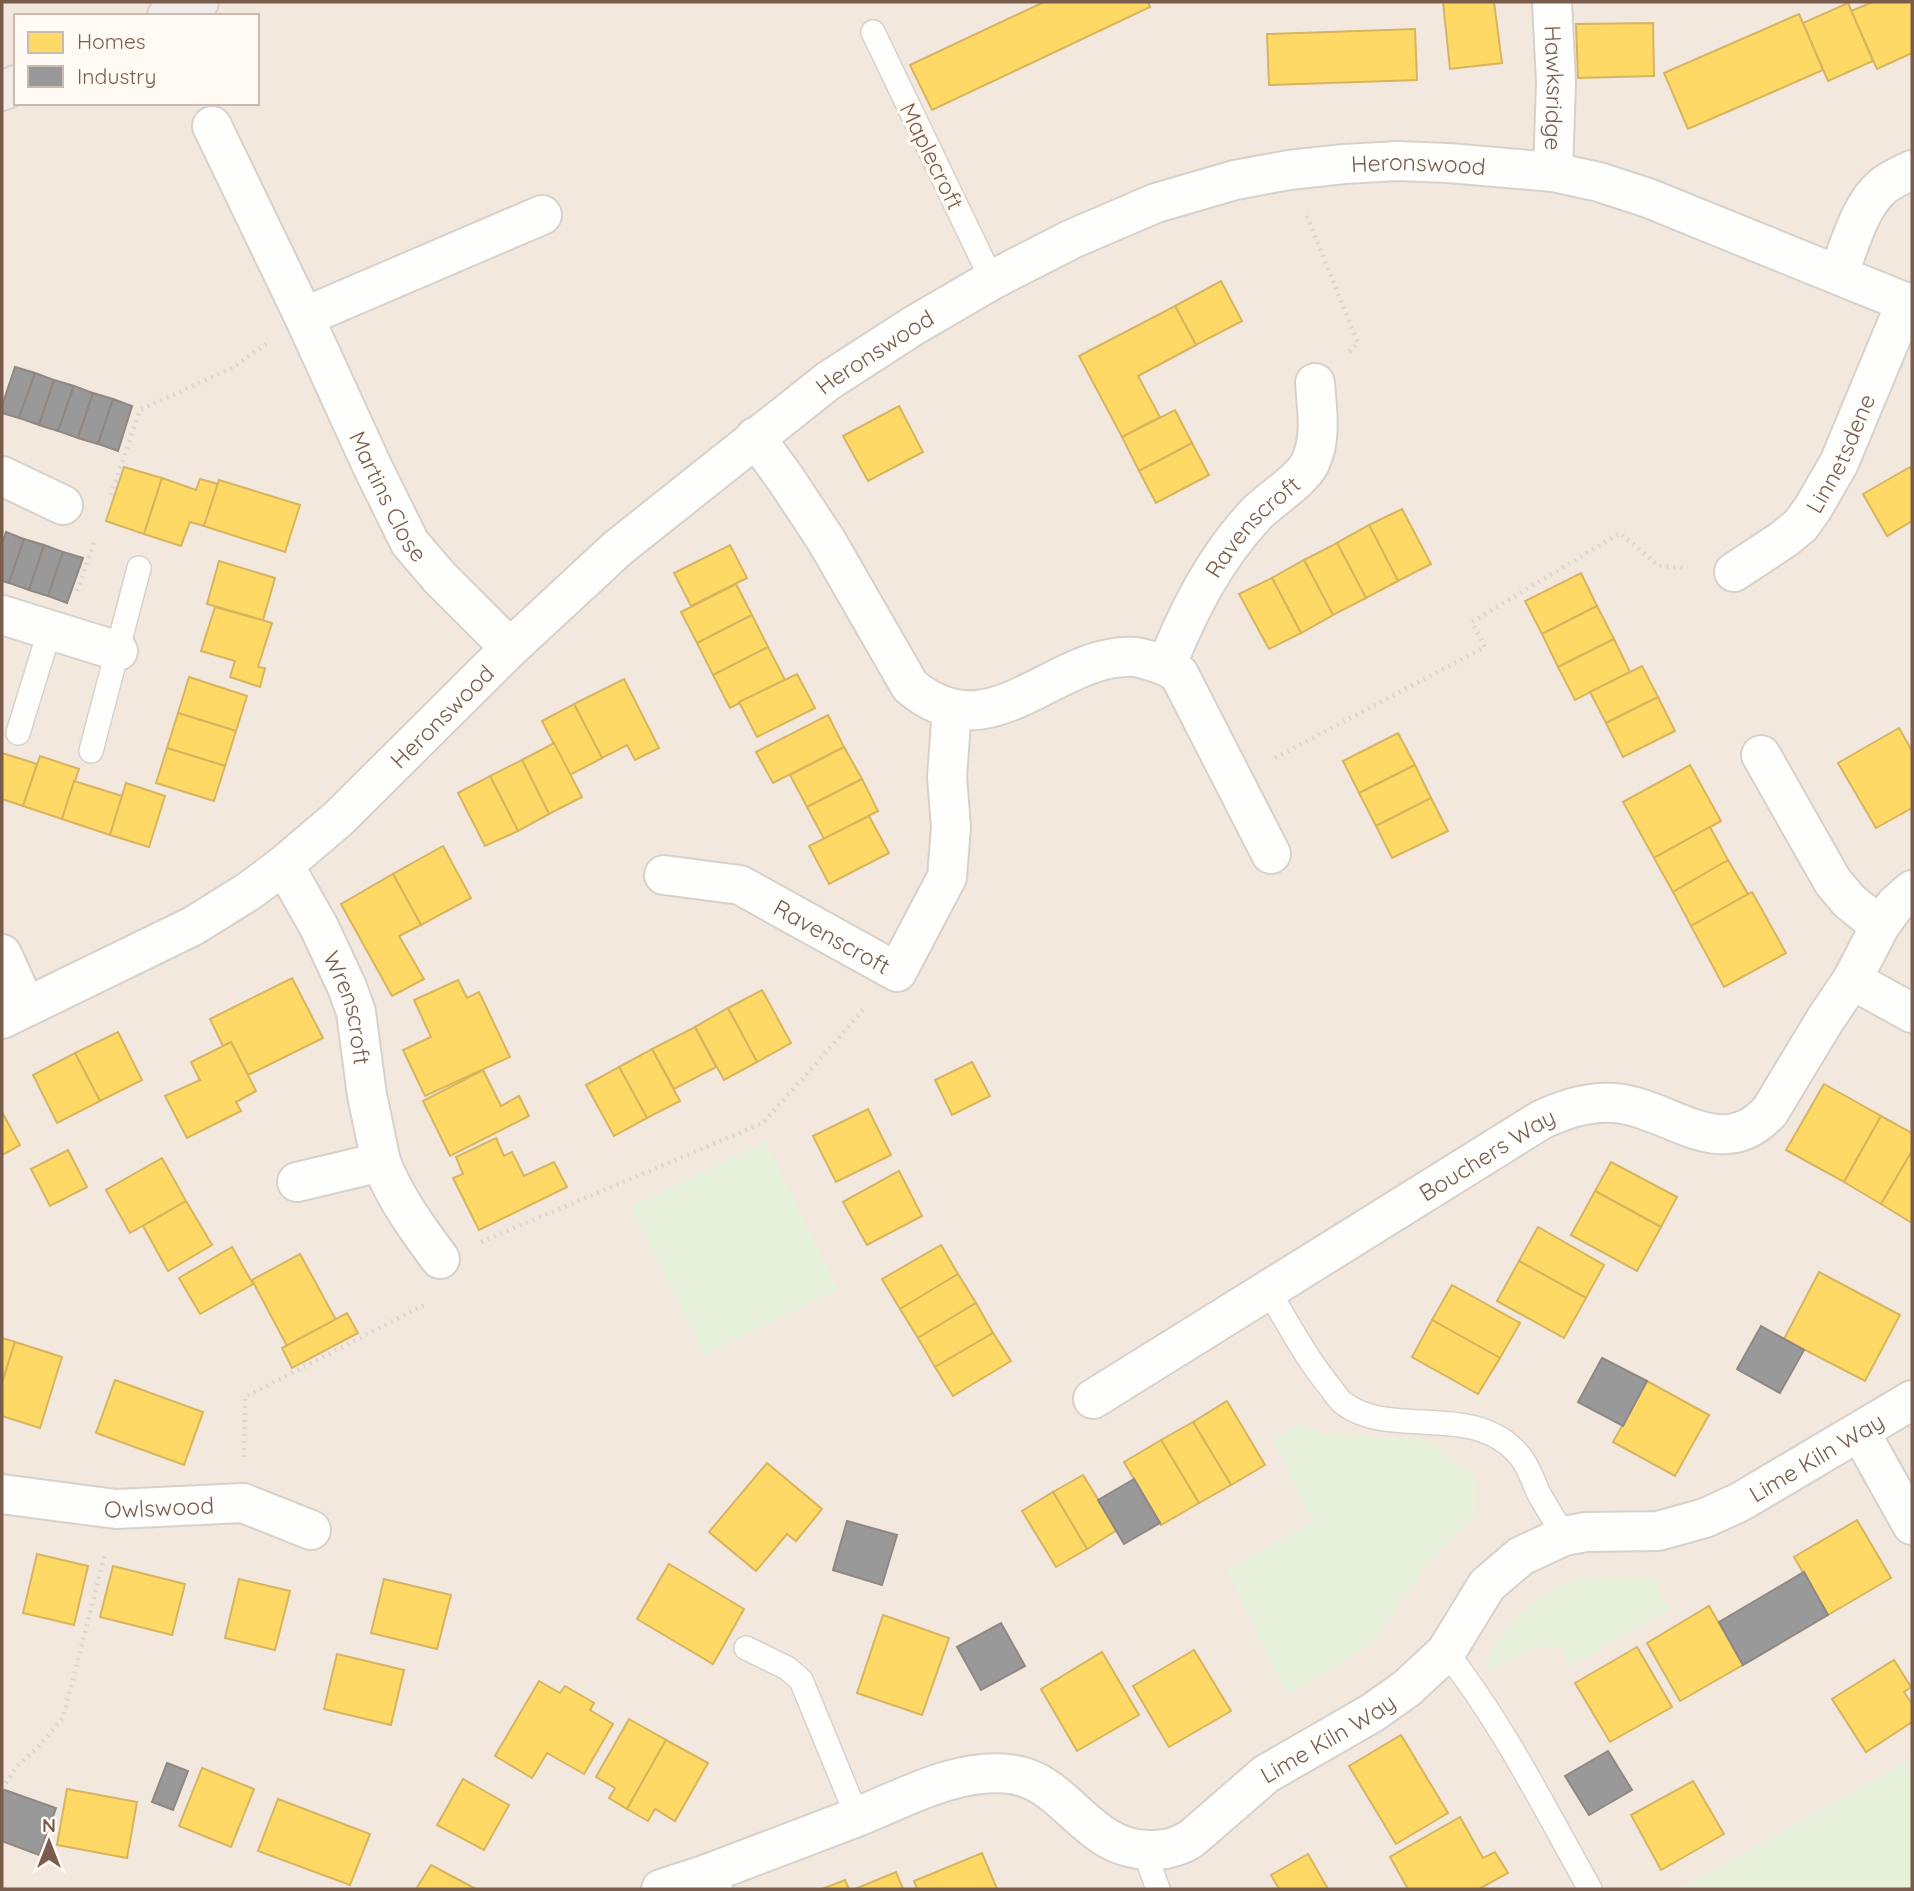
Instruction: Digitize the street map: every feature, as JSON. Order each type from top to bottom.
[{"type":"highway","points":[[172,14],[199,2]]},
{"type":"street","name":"Hawksridge","points":[[1552,2],[1556,82],[1553,172]]},
{"type":"street","name":"Martins Close","points":[[212,126],[411,543],[440,578],[510,648]]},
{"type":"street","name":"Heronswood","points":[[14,1013],[194,926],[284,865],[339,818],[510,648],[618,548],[828,381],[913,326],[992,280],[1072,239],[1156,203],[1235,180],[1344,164],[1398,161],[1553,172],[1599,182],[1648,198],[1909,303]]},
{"type":"street","points":[[1838,274],[1864,212],[1873,198],[1882,187],[1912,170]]},
{"type":"street","points":[[304,317],[542,215]]},
{"type":"street","name":"Linnetsdene","points":[[1734,572],[1801,526],[1813,508],[1839,463],[1909,303]]},
{"type":"street","name":"Ravenscroft","points":[[1166,666],[1202,585],[1217,560],[1256,514],[1309,465],[1318,438],[1315,383]]},
{"type":"street","points":[[755,437],[826,540],[910,686],[924,698],[952,709],[967,710],[1000,705],[1092,665],[1116,659],[1136,657],[1166,666],[1178,674],[1271,854]]},
{"type":"street","points":[[2,476],[63,505]]},
{"type":"street","points":[[2,615],[118,651]]},
{"type":"street","name":"Ravenscroft","points":[[664,875],[740,886],[897,972],[947,877],[951,827],[947,777],[952,709]]},
{"type":"street","points":[[1761,755],[1833,882],[1849,901],[1880,926]]},
{"type":"street","name":"Wrenscroft","points":[[284,865],[319,927],[356,1012],[366,1095],[381,1162],[390,1184],[412,1222],[440,1259]]},
{"type":"street","name":"Bouchers Way","points":[[1093,1399],[1269,1292],[1345,1241],[1541,1120],[1566,1109],[1613,1102],[1633,1106],[1714,1135],[1745,1131],[1759,1123],[1770,1111],[1852,981],[1880,926],[1895,905],[1912,890]]},
{"type":"street","points":[[2,954],[14,1013]]},
{"type":"street","points":[[1852,981],[1912,1013]]},
{"type":"street","points":[[297,1182],[381,1162]]},
{"type":"street","name":"Lime Kiln Way","points":[[661,1889],[710,1882],[857,1816],[977,1774],[1010,1774],[1026,1778],[1054,1794],[1102,1837],[1129,1849],[1178,1847],[1191,1839],[1266,1774],[1372,1713],[1406,1689],[1446,1653],[1487,1584],[1521,1556],[1564,1536],[1586,1532],[1658,1531],[1705,1518],[1740,1502],[1912,1400]]},
{"type":"street","points":[[1860,1432],[1912,1525]]},
{"type":"street","name":"Owlswood","points":[[2,1494],[116,1509],[243,1503],[311,1530]]},
{"type":"lane","name":"Maplecroft","points":[[873,32],[992,280]]},
{"type":"lane","points":[[91,751],[139,568]]},
{"type":"lane","points":[[18,733],[56,631]]},
{"type":"lane","points":[[1269,1292],[1319,1374],[1343,1403],[1367,1415],[1393,1420],[1455,1423],[1481,1430],[1505,1441],[1520,1455],[1564,1536]]},
{"type":"lane","points":[[746,1648],[787,1668],[800,1680],[857,1816]]},
{"type":"lane","points":[[1446,1653],[1466,1679],[1527,1776],[1591,1889]]},
{"type":"lane","points":[[1144,1850],[1158,1889]]},
{"type":"path","points":[[1289,170],[1358,343],[1315,383]]},
{"type":"path","points":[[108,502],[140,410],[234,367],[304,317]]},
{"type":"path","points":[[56,631],[99,528]]},
{"type":"path","points":[[1233,780],[1485,647],[1472,622],[1620,533],[1659,566],[1734,572]]},
{"type":"path","points":[[243,1503],[245,1397],[430,1302],[440,1259],[763,1123],[897,972]]},
{"type":"path","points":[[2,1789],[18,1765],[63,1718],[116,1509]]},
{"type":"shaded area","points":[[2,2],[1912,2],[1912,1758],[1680,1889],[2,1889]]},
{"type":"green space","points":[[765,1141],[838,1289],[705,1355],[631,1207]]},
{"type":"green space","points":[[1300,1423],[1323,1434],[1426,1439],[1475,1477],[1476,1515],[1433,1557],[1372,1643],[1329,1672],[1286,1694],[1226,1570],[1312,1521],[1272,1439]]},
{"type":"green space","points":[[1592,1577],[1654,1577],[1669,1610],[1570,1666],[1561,1649],[1538,1646],[1491,1669],[1483,1664],[1505,1632],[1527,1607],[1554,1588]]},
{"type":"green space","points":[[1912,1758],[1912,1889],[1680,1889]]},
{"type":"building: Homes","points":[[1044,2],[1148,2],[1150,7],[932,110],[910,65]]},
{"type":"building: Homes","points":[[1443,2],[1494,2],[1502,63],[1450,69]]},
{"type":"building: Homes","points":[[1873,2],[1912,2],[1912,53],[1877,69],[1851,11]]},
{"type":"building: Homes","points":[[1848,3],[1873,61],[1828,81],[1803,23]]},
{"type":"building: Homes","points":[[1799,14],[1823,70],[1688,129],[1664,73]]},
{"type":"building: Homes","points":[[1653,23],[1654,76],[1578,78],[1576,24]]},
{"type":"building: Homes","points":[[1415,29],[1417,80],[1269,85],[1267,34]]},
{"type":"building: Homes","points":[[1221,281],[1242,321],[1196,345],[1175,306]]},
{"type":"building: Homes","points":[[1175,306],[1196,345],[1138,376],[1160,417],[1122,437],[1079,356]]},
{"type":"building: Homes","points":[[899,406],[923,452],[868,481],[843,436]]},
{"type":"building: Homes","points":[[1175,410],[1192,443],[1139,471],[1122,437]]},
{"type":"building: Homes","points":[[1192,443],[1209,475],[1156,503],[1139,471]]},
{"type":"building: Homes","points":[[124,467],[162,478],[144,534],[106,521]]},
{"type":"building: Homes","points":[[1910,467],[1912,521],[1887,536],[1863,494]]},
{"type":"building: Homes","points":[[162,478],[196,490],[200,479],[218,484],[204,526],[190,522],[181,546],[144,534]]},
{"type":"building: Homes","points":[[219,480],[300,505],[285,552],[204,526]]},
{"type":"building: Homes","points":[[1402,509],[1431,564],[1398,581],[1369,525]]},
{"type":"building: Homes","points":[[1369,525],[1398,581],[1366,598],[1337,543]]},
{"type":"building: Homes","points":[[1337,543],[1366,598],[1333,615],[1304,560]]},
{"type":"building: Homes","points":[[730,545],[747,578],[691,606],[674,573]]},
{"type":"building: Homes","points":[[1304,560],[1333,615],[1301,633],[1272,578]]},
{"type":"building: Homes","points":[[219,561],[275,578],[263,620],[207,604]]},
{"type":"building: Homes","points":[[1581,573],[1597,606],[1542,634],[1525,601]]},
{"type":"building: Homes","points":[[1272,578],[1301,633],[1269,649],[1239,594]]},
{"type":"building: Homes","points":[[736,584],[752,615],[697,643],[681,612]]},
{"type":"building: Homes","points":[[1597,606],[1614,639],[1558,667],[1542,634]]},
{"type":"building: Homes","points":[[215,607],[272,623],[258,667],[265,668],[260,687],[230,677],[235,661],[201,651]]},
{"type":"building: Homes","points":[[752,615],[768,647],[713,675],[697,643]]},
{"type":"building: Homes","points":[[1614,639],[1630,672],[1575,700],[1558,667]]},
{"type":"building: Homes","points":[[768,647],[785,680],[730,708],[713,675]]},
{"type":"building: Homes","points":[[1642,666],[1658,697],[1606,723],[1590,692]]},
{"type":"building: Homes","points":[[797,674],[815,708],[757,737],[739,702]]},
{"type":"building: Homes","points":[[189,677],[247,696],[236,731],[178,713]]},
{"type":"building: Homes","points":[[624,679],[659,748],[635,760],[627,745],[602,758],[574,704]]},
{"type":"building: Homes","points":[[1658,697],[1675,731],[1623,757],[1606,723]]},
{"type":"building: Homes","points":[[574,704],[602,758],[570,775],[542,721]]},
{"type":"building: Homes","points":[[178,713],[236,731],[225,766],[167,748]]},
{"type":"building: Homes","points":[[828,715],[844,747],[773,783],[756,752]]},
{"type":"building: Homes","points":[[1899,728],[1912,751],[1912,808],[1876,828],[1838,763]]},
{"type":"building: Homes","points":[[1398,733],[1415,765],[1359,793],[1343,761]]},
{"type":"building: Homes","points":[[554,743],[582,797],[549,814],[522,760]]},
{"type":"building: Homes","points":[[844,747],[862,779],[807,807],[790,775]]},
{"type":"building: Homes","points":[[167,748],[225,766],[214,801],[156,783]]},
{"type":"building: Homes","points":[[2,753],[37,764],[23,806],[2,799]]},
{"type":"building: Homes","points":[[40,756],[79,769],[62,819],[23,806]]},
{"type":"building: Homes","points":[[522,760],[549,814],[518,831],[490,776]]},
{"type":"building: Homes","points":[[1415,765],[1431,798],[1376,826],[1359,793]]},
{"type":"building: Homes","points":[[1690,765],[1721,821],[1654,858],[1623,802]]},
{"type":"building: Homes","points":[[490,776],[518,831],[485,846],[458,793]]},
{"type":"building: Homes","points":[[862,779],[878,811],[824,839],[807,807]]},
{"type":"building: Homes","points":[[74,781],[122,796],[110,835],[62,819]]},
{"type":"building: Homes","points":[[126,783],[165,796],[149,847],[110,835]]},
{"type":"building: Homes","points":[[1431,798],[1448,831],[1392,858],[1376,826]]},
{"type":"building: Homes","points":[[869,816],[889,853],[829,884],[809,846]]},
{"type":"building: Homes","points":[[1710,827],[1728,860],[1673,892],[1654,858]]},
{"type":"building: Homes","points":[[443,846],[471,898],[421,925],[393,874]]},
{"type":"building: Homes","points":[[1728,860],[1748,894],[1691,926],[1673,892]]},
{"type":"building: Homes","points":[[393,874],[421,925],[399,936],[424,979],[392,996],[341,904]]},
{"type":"building: Homes","points":[[1752,892],[1786,953],[1724,987],[1691,926]]},
{"type":"building: Homes","points":[[292,978],[323,1038],[248,1075],[231,1042],[223,1046],[210,1019]]},
{"type":"building: Homes","points":[[458,980],[467,998],[479,992],[510,1057],[425,1096],[403,1050],[431,1037],[414,1000]]},
{"type":"building: Homes","points":[[762,990],[791,1043],[757,1062],[728,1008]]},
{"type":"building: Homes","points":[[728,1008],[757,1062],[724,1080],[695,1027]]},
{"type":"building: Homes","points":[[695,1027],[716,1067],[674,1089],[652,1049]]},
{"type":"building: Homes","points":[[118,1032],[142,1080],[100,1101],[75,1053]]},
{"type":"building: Homes","points":[[231,1042],[256,1091],[236,1102],[241,1111],[187,1138],[165,1096],[200,1080],[191,1062]]},
{"type":"building: Homes","points":[[652,1049],[680,1101],[647,1118],[619,1067]]},
{"type":"building: Homes","points":[[75,1053],[100,1101],[57,1123],[33,1075]]},
{"type":"building: Homes","points":[[972,1062],[990,1096],[952,1115],[935,1080]]},
{"type":"building: Homes","points":[[619,1067],[647,1118],[614,1136],[586,1085]]},
{"type":"building: Homes","points":[[483,1070],[501,1106],[519,1096],[529,1116],[450,1156],[423,1101]]},
{"type":"building: Homes","points":[[1824,1084],[1881,1116],[1844,1182],[1786,1150]]},
{"type":"building: Homes","points":[[868,1109],[891,1155],[836,1182],[813,1136]]},
{"type":"building: Homes","points":[[2,1112],[20,1145],[2,1155]]},
{"type":"building: Homes","points":[[1881,1116],[1912,1133],[1912,1151],[1881,1204],[1844,1182]]},
{"type":"building: Homes","points":[[496,1138],[504,1156],[512,1152],[524,1176],[554,1162],[567,1187],[479,1230],[453,1178],[463,1174],[456,1157]]},
{"type":"building: Homes","points":[[68,1150],[87,1187],[50,1206],[31,1169]]},
{"type":"building: Homes","points":[[1912,1151],[1912,1223],[1881,1204]]},
{"type":"building: Homes","points":[[162,1158],[186,1201],[130,1233],[106,1190]]},
{"type":"building: Homes","points":[[1611,1162],[1677,1197],[1661,1227],[1595,1191]]},
{"type":"building: Homes","points":[[899,1171],[922,1216],[867,1245],[843,1202]]},
{"type":"building: Homes","points":[[1595,1191],[1661,1227],[1637,1271],[1571,1235]]},
{"type":"building: Homes","points":[[186,1201],[212,1245],[168,1271],[143,1226]]},
{"type":"building: Homes","points":[[1538,1227],[1604,1265],[1586,1298],[1519,1261]]},
{"type":"building: Homes","points":[[941,1245],[958,1274],[900,1309],[882,1279]]},
{"type":"building: Homes","points":[[232,1247],[253,1284],[200,1314],[179,1278]]},
{"type":"building: Homes","points":[[300,1254],[336,1320],[287,1346],[252,1280]]},
{"type":"building: Homes","points":[[1519,1261],[1586,1298],[1564,1338],[1497,1301]]},
{"type":"building: Homes","points":[[1819,1272],[1900,1315],[1865,1381],[1784,1339]]},
{"type":"building: Homes","points":[[958,1274],[976,1303],[918,1338],[900,1309]]},
{"type":"building: Homes","points":[[1452,1285],[1520,1323],[1500,1358],[1432,1320]]},
{"type":"building: Homes","points":[[976,1303],[993,1333],[935,1367],[918,1338]]},
{"type":"building: Homes","points":[[347,1313],[358,1333],[292,1368],[282,1348]]},
{"type":"building: Homes","points":[[1432,1320],[1500,1358],[1478,1394],[1412,1357]]},
{"type":"building: Homes","points":[[993,1333],[1011,1361],[953,1396],[935,1367]]},
{"type":"building: Homes","points":[[2,1338],[15,1342],[2,1383]]},
{"type":"building: Homes","points":[[15,1342],[62,1357],[40,1428],[2,1416],[2,1383]]},
{"type":"building: Homes","points":[[115,1380],[203,1412],[184,1465],[96,1433]]},
{"type":"building: Homes","points":[[1647,1381],[1709,1415],[1675,1476],[1613,1442]]},
{"type":"building: Homes","points":[[1227,1401],[1265,1465],[1231,1485],[1193,1422]]},
{"type":"building: Homes","points":[[1193,1422],[1231,1485],[1199,1503],[1161,1440]]},
{"type":"building: Homes","points":[[1161,1440],[1199,1503],[1161,1525],[1124,1462]]},
{"type":"building: Homes","points":[[767,1463],[822,1509],[796,1541],[787,1534],[756,1571],[709,1532]]},
{"type":"building: Homes","points":[[1083,1475],[1117,1530],[1087,1549],[1053,1492]]},
{"type":"building: Homes","points":[[1053,1492],[1087,1549],[1056,1567],[1022,1511]]},
{"type":"building: Homes","points":[[1857,1520],[1891,1578],[1828,1615],[1794,1557]]},
{"type":"building: Homes","points":[[37,1554],[88,1566],[74,1625],[23,1613]]},
{"type":"building: Homes","points":[[669,1564],[744,1609],[713,1664],[637,1619]]},
{"type":"building: Homes","points":[[113,1566],[185,1584],[172,1635],[100,1617]]},
{"type":"building: Homes","points":[[239,1579],[290,1591],[275,1650],[225,1638]]},
{"type":"building: Homes","points":[[384,1579],[451,1595],[437,1649],[371,1633]]},
{"type":"building: Homes","points":[[1709,1606],[1743,1665],[1680,1701],[1647,1643]]},
{"type":"building: Homes","points":[[883,1615],[949,1638],[922,1715],[857,1693]]},
{"type":"building: Homes","points":[[1637,1647],[1672,1707],[1610,1742],[1575,1683]]},
{"type":"building: Homes","points":[[1194,1650],[1231,1711],[1169,1747],[1133,1686]]},
{"type":"building: Homes","points":[[1102,1652],[1139,1715],[1077,1751],[1041,1689]]},
{"type":"building: Homes","points":[[337,1654],[404,1670],[391,1725],[324,1709]]},
{"type":"building: Homes","points":[[1894,1660],[1911,1687],[1904,1692],[1912,1704],[1912,1722],[1866,1752],[1832,1699]]},
{"type":"building: Homes","points":[[539,1681],[560,1693],[565,1686],[594,1703],[590,1710],[613,1724],[584,1774],[547,1753],[532,1778],[495,1756]]},
{"type":"building: Homes","points":[[629,1719],[666,1740],[627,1809],[609,1798],[615,1788],[596,1777]]},
{"type":"building: Homes","points":[[1401,1735],[1448,1813],[1396,1844],[1349,1766]]},
{"type":"building: Homes","points":[[666,1740],[708,1763],[675,1821],[655,1809],[648,1821],[627,1809]]},
{"type":"building: Homes","points":[[202,1768],[254,1789],[231,1847],[179,1826]]},
{"type":"building: Homes","points":[[463,1779],[509,1805],[484,1850],[437,1825]]},
{"type":"building: Homes","points":[[1693,1781],[1724,1834],[1661,1870],[1631,1815]]},
{"type":"building: Homes","points":[[67,1789],[137,1802],[127,1858],[57,1845]]},
{"type":"building: Homes","points":[[278,1799],[370,1834],[350,1885],[258,1851]]},
{"type":"building: Homes","points":[[1460,1817],[1483,1858],[1495,1852],[1508,1873],[1479,1889],[1408,1889],[1390,1857]]},
{"type":"building: Homes","points":[[982,1853],[997,1889],[917,1889],[914,1881]]},
{"type":"building: Homes","points":[[1308,1854],[1328,1889],[1279,1889],[1271,1875]]},
{"type":"building: Homes","points":[[431,1865],[476,1889],[416,1889]]},
{"type":"building: Homes","points":[[896,1872],[903,1889],[855,1889]]},
{"type":"building: Homes","points":[[845,1880],[849,1889],[822,1889]]},
{"type":"building: Industry","points":[[15,367],[35,373],[19,418],[2,413]]},
{"type":"building: Industry","points":[[35,373],[54,380],[39,425],[19,418]]},
{"type":"building: Industry","points":[[54,380],[74,386],[58,431],[39,425]]},
{"type":"building: Industry","points":[[74,386],[93,393],[78,438],[58,431]]},
{"type":"building: Industry","points":[[93,393],[113,399],[98,444],[78,438]]},
{"type":"building: Industry","points":[[113,399],[132,406],[118,451],[98,444]]},
{"type":"building: Industry","points":[[6,532],[24,539],[9,583],[2,581],[2,544]]},
{"type":"building: Industry","points":[[24,539],[44,545],[29,590],[9,583]]},
{"type":"building: Industry","points":[[44,545],[63,552],[48,596],[29,590]]},
{"type":"building: Industry","points":[[63,552],[83,558],[67,603],[48,596]]},
{"type":"building: Industry","points":[[1761,1326],[1804,1350],[1780,1393],[1737,1369]]},
{"type":"building: Industry","points":[[1602,1358],[1647,1381],[1623,1426],[1578,1402]]},
{"type":"building: Industry","points":[[1134,1479],[1160,1523],[1124,1544],[1098,1500]]},
{"type":"building: Industry","points":[[847,1521],[897,1535],[882,1585],[833,1570]]},
{"type":"building: Industry","points":[[1804,1572],[1828,1615],[1743,1665],[1719,1622]]},
{"type":"building: Industry","points":[[1001,1623],[1025,1666],[981,1690],[957,1647]]},
{"type":"building: Industry","points":[[1608,1751],[1632,1790],[1589,1815],[1565,1776]]},
{"type":"building: Industry","points":[[167,1763],[188,1771],[173,1810],[152,1802]]},
{"type":"building: Industry","points":[[2,1789],[56,1808],[39,1855],[2,1841]]}]
